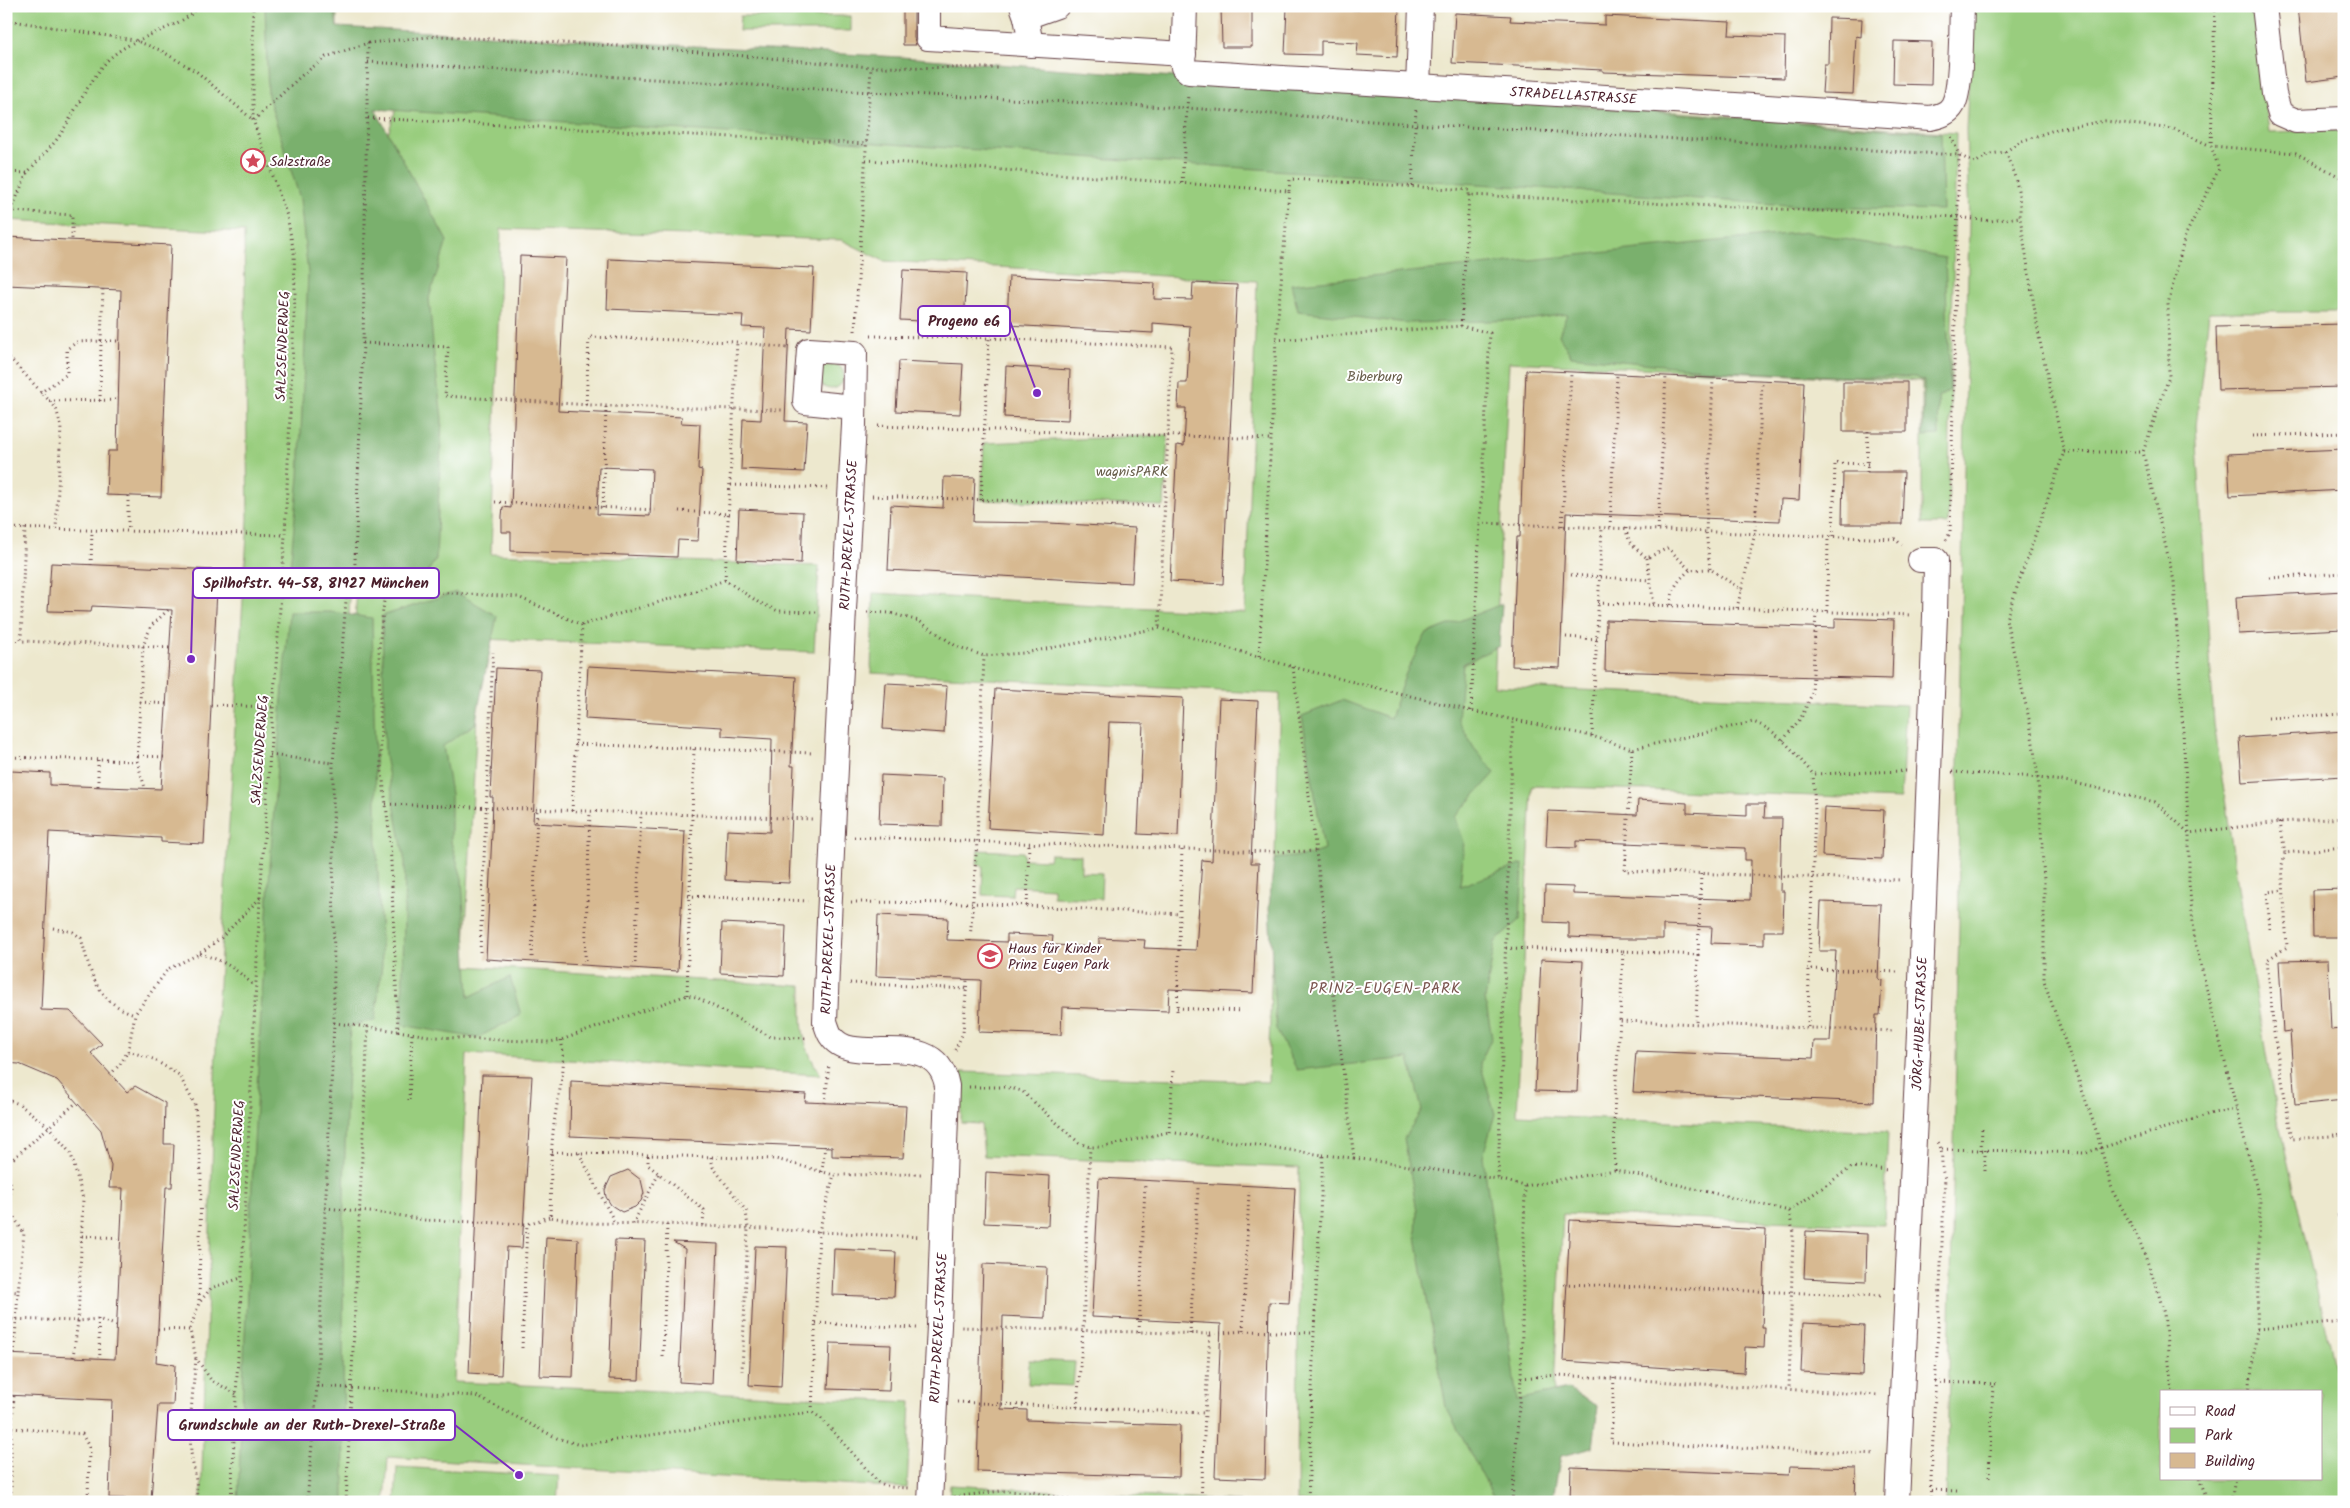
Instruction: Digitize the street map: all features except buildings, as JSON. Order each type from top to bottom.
[{"type":"street","name":"STRADELLASTRASSE","points":[[928,6],[928,38],[1031,45],[1418,87],[1685,100],[1930,118],[1948,110]]},
{"type":"street","points":[[1031,45],[1024,12],[1057,6]]},
{"type":"street","points":[[1185,6],[1186,63]]},
{"type":"street","points":[[1418,87],[1421,6]]},
{"type":"street","points":[[1948,110],[1958,87],[1962,6]]},
{"type":"street","points":[[2264,6],[2274,94],[2280,114],[2296,121],[2344,119]]},
{"type":"street","points":[[854,416],[805,402],[809,350],[855,344]]},
{"type":"street","name":"RUTH-DREXEL-STRASSE","points":[[831,1037],[825,1022],[829,902],[854,416],[855,344]]},
{"type":"street","name":"JÖRG-HUBE-STRASSE","points":[[1897,1502],[1929,771],[1934,616],[1928,560]]},
{"type":"street","points":[[831,1037],[845,1048],[920,1053],[934,1060],[946,1079]]},
{"type":"street","name":"RUTH-DREXEL-STRASSE","points":[[930,1496],[939,1326],[946,1079]]},
{"type":"path","points":[[6,215],[11,211],[27,173],[61,134],[87,88],[108,60],[134,40],[189,17],[200,6]]},
{"type":"path","name":"SALZSENDERWEG","points":[[231,1502],[255,987],[285,535],[296,293],[294,253],[287,216],[253,120],[254,6]]},
{"type":"path","points":[[2214,6],[2210,146],[2219,169],[2186,236],[2183,246],[2168,304],[2169,377],[2143,452],[2174,581],[2189,833],[2189,882],[2195,942],[2260,1202],[2257,1329],[2250,1390]]},
{"type":"path","points":[[6,20],[134,40],[160,50],[197,72],[253,120],[301,76],[326,57],[368,44],[438,36],[653,48],[871,67],[1000,68]]},
{"type":"path","points":[[354,589],[363,343],[368,44]]},
{"type":"path","points":[[368,62],[870,92],[1187,108],[1415,124],[1959,155],[1975,163],[1989,154],[2006,152],[2019,142],[2057,130],[2105,121],[2174,128],[2210,146],[2296,154],[2342,176],[2344,182]]},
{"type":"path","points":[[1182,183],[1187,108],[1186,63]]},
{"type":"path","points":[[871,67],[855,344],[988,338],[1172,347],[1159,628]]},
{"type":"path","points":[[1412,186],[1418,87]]},
{"type":"path","points":[[1480,523],[1895,539],[1928,560],[1950,533],[1959,155],[1948,110]]},
{"type":"path","points":[[368,118],[867,144]]},
{"type":"path","points":[[2006,152],[2019,191],[2020,217],[2039,337],[2064,452],[2006,619],[2030,723],[2038,777],[2044,881],[2044,981],[2113,1192],[2138,1237],[2158,1288],[2164,1314],[2172,1390]]},
{"type":"path","points":[[866,160],[1289,192]]},
{"type":"path","points":[[6,172],[27,173]]},
{"type":"path","points":[[1259,656],[1276,340],[1290,180],[1469,190],[1461,326]]},
{"type":"path","points":[[1468,195],[1957,217],[1990,221],[2020,217]]},
{"type":"path","points":[[11,211],[72,215],[72,240]]},
{"type":"path","points":[[100,400],[103,289]]},
{"type":"path","points":[[1276,340],[1461,326],[1490,333],[1471,711]]},
{"type":"path","points":[[586,405],[589,337],[737,342],[809,350]]},
{"type":"path","points":[[981,500],[988,338]]},
{"type":"path","points":[[40,393],[66,374],[67,349],[77,342],[120,341]]},
{"type":"path","points":[[725,580],[730,514],[737,342]]},
{"type":"path","points":[[363,343],[448,346],[446,396],[606,406],[734,410],[790,410],[805,402]]},
{"type":"path","points":[[6,354],[40,393],[56,408],[61,427],[56,529]]},
{"type":"path","points":[[1562,526],[1570,374]]},
{"type":"path","points":[[1610,527],[1617,375]]},
{"type":"path","points":[[1658,529],[1666,376]]},
{"type":"path","points":[[1710,569],[1706,531],[1713,380]]},
{"type":"path","points":[[1737,608],[1755,533],[1762,383]]},
{"type":"path","points":[[49,401],[118,400]]},
{"type":"path","points":[[603,508],[606,406]]},
{"type":"path","points":[[854,416],[984,430],[1271,438]]},
{"type":"path","points":[[1867,472],[1868,432]]},
{"type":"path","points":[[2252,436],[2344,433]]},
{"type":"path","points":[[2064,452],[2143,452]]},
{"type":"path","points":[[1833,536],[1835,463],[1868,464]]},
{"type":"path","points":[[731,485],[981,500],[1164,506]]},
{"type":"path","points":[[128,496],[128,530]]},
{"type":"path","points":[[495,502],[655,510]]},
{"type":"path","points":[[679,511],[730,514]]},
{"type":"path","points":[[1592,736],[1602,527]]},
{"type":"path","points":[[6,528],[285,535]]},
{"type":"path","points":[[21,641],[25,528]]},
{"type":"path","points":[[1626,528],[1633,547],[1647,558],[1654,605]]},
{"type":"path","points":[[92,530],[92,565]]},
{"type":"path","points":[[1827,611],[1828,536]]},
{"type":"path","points":[[1647,558],[1668,548],[1690,570]]},
{"type":"path","points":[[1671,605],[1672,591],[1677,581],[1690,570],[1710,569],[1742,590]]},
{"type":"path","points":[[2270,578],[2344,574]]},
{"type":"path","points":[[1571,575],[1649,580]]},
{"type":"path","points":[[725,580],[758,602],[778,611],[890,613],[919,621],[956,646],[984,656],[1024,653],[1159,628],[1292,666],[1471,711],[1592,736],[1632,749],[1753,722],[1768,727],[1783,740],[1813,774],[1815,810],[1808,1027]]},
{"type":"path","points":[[282,583],[385,591],[518,597],[582,625],[675,598],[725,580]]},
{"type":"path","points":[[307,1502],[317,1386],[334,1023],[333,763],[347,588]]},
{"type":"path","points":[[385,591],[379,648],[381,764],[390,838],[398,1031]]},
{"type":"path","points":[[1598,602],[1934,616]]},
{"type":"path","points":[[144,788],[137,759],[143,646],[151,626],[168,610]]},
{"type":"path","points":[[1783,740],[1801,718],[1812,694],[1816,611]]},
{"type":"path","points":[[572,811],[582,625]]},
{"type":"path","points":[[1566,637],[1596,639]]},
{"type":"path","points":[[6,641],[170,648]]},
{"type":"path","points":[[480,952],[493,652]]},
{"type":"path","points":[[970,941],[978,841],[984,656]]},
{"type":"path","points":[[1292,666],[1354,1158]]},
{"type":"path","points":[[140,702],[167,704]]},
{"type":"path","points":[[211,705],[273,707]]},
{"type":"path","points":[[2268,718],[2344,714]]},
{"type":"path","points":[[1498,1179],[1513,720]]},
{"type":"path","points":[[575,744],[836,754]]},
{"type":"path","points":[[687,995],[688,896],[694,748]]},
{"type":"path","points":[[1632,749],[1625,871],[1925,881]]},
{"type":"path","points":[[270,755],[333,763]]},
{"type":"path","points":[[6,757],[98,760],[165,757]]},
{"type":"path","points":[[98,760],[98,787]]},
{"type":"path","points":[[1813,774],[1929,771],[2038,777],[2071,782],[2155,802],[2189,833],[2280,822],[2344,818]]},
{"type":"path","points":[[1953,772],[1953,782]]},
{"type":"path","points":[[386,804],[692,815],[978,841],[1269,852],[1316,850]]},
{"type":"path","points":[[532,956],[537,810]]},
{"type":"path","points":[[585,961],[590,812]]},
{"type":"path","points":[[635,963],[641,814]]},
{"type":"path","points":[[2280,822],[2286,853],[2282,865],[2287,947],[2267,960],[2274,1032],[2292,1139],[2344,1133]]},
{"type":"path","points":[[1026,906],[1029,843]]},
{"type":"path","points":[[2286,853],[2344,847]]},
{"type":"path","points":[[1182,848],[1177,1010],[1241,1011]]},
{"type":"path","points":[[1696,1023],[1702,873]]},
{"type":"path","points":[[2270,929],[2267,892],[2283,890]]},
{"type":"path","points":[[688,896],[829,902],[973,903],[1180,914]]},
{"type":"path","points":[[110,1075],[121,1063],[128,1051],[135,1014],[168,969],[199,954],[221,938],[260,898]]},
{"type":"path","points":[[53,928],[72,932],[81,938],[85,958],[93,980],[106,998],[120,1010],[135,1014]]},
{"type":"path","points":[[1506,948],[1698,955]]},
{"type":"path","points":[[1615,1170],[1614,1111],[1623,952]]},
{"type":"path","points":[[199,954],[218,958],[237,969],[255,987]]},
{"type":"path","points":[[1810,970],[1920,973]]},
{"type":"path","points":[[967,980],[963,1033],[946,1079],[1022,1091],[1079,1143],[1090,1147],[1119,1144],[1169,1132],[1436,1171],[1480,1174],[1525,1186],[1615,1170],[1789,1211],[1852,1167],[1912,1170]]},
{"type":"path","points":[[827,982],[967,989]]},
{"type":"path","points":[[334,1023],[412,1033],[492,1040],[549,1042],[561,1040],[687,995],[696,997],[771,1037],[831,1037],[826,1103]]},
{"type":"path","points":[[1620,1021],[1918,1032]]},
{"type":"path","points":[[346,1502],[368,1027]]},
{"type":"path","points":[[409,1100],[412,1033]]},
{"type":"path","points":[[550,1217],[554,1124],[564,1074],[561,1040]]},
{"type":"path","points":[[128,1051],[153,1059],[179,1075],[195,1105],[200,1175],[198,1302],[190,1330],[196,1358],[192,1398],[191,1452],[198,1492],[196,1502]]},
{"type":"path","points":[[1169,1132],[1173,1070]]},
{"type":"path","points":[[6,1099],[19,1104],[49,1127],[71,1154],[84,1199],[78,1320],[73,1357]]},
{"type":"path","points":[[6,1165],[76,1102]]},
{"type":"path","points":[[1942,1149],[2075,1154],[2100,1149],[2213,1113],[2237,1108]]},
{"type":"path","points":[[1982,1128],[1985,1173]]},
{"type":"path","points":[[1930,1502],[1944,1178],[1941,1171],[1942,1149],[1937,1141]]},
{"type":"path","points":[[822,1172],[825,1146]]},
{"type":"path","points":[[1077,1407],[1090,1147]]},
{"type":"path","points":[[552,1152],[776,1159],[834,1175],[944,1174]]},
{"type":"path","points":[[579,1153],[615,1224]]},
{"type":"path","points":[[1308,1502],[1323,1154]]},
{"type":"path","points":[[648,1155],[648,1165],[704,1210],[703,1226]]},
{"type":"path","points":[[711,1158],[712,1168],[746,1211],[748,1228],[742,1371]]},
{"type":"path","points":[[6,1173],[11,1179],[11,1193],[6,1205],[24,1233],[14,1354]]},
{"type":"path","points":[[633,1224],[658,1173]]},
{"type":"path","points":[[812,1412],[819,1231],[834,1175]]},
{"type":"path","points":[[1139,1332],[1145,1185]]},
{"type":"path","points":[[1512,1502],[1521,1378],[1525,1186]]},
{"type":"path","points":[[1190,1334],[1198,1188]]},
{"type":"path","points":[[1243,1331],[1250,1191]]},
{"type":"path","points":[[325,1208],[391,1214],[425,1220],[527,1224],[550,1217],[587,1223],[668,1224],[942,1238]]},
{"type":"path","points":[[1789,1211],[1793,1232],[1793,1291],[1789,1389]]},
{"type":"path","points":[[2337,1216],[2344,1215]]},
{"type":"path","points":[[522,1348],[527,1224]]},
{"type":"path","points":[[663,1356],[668,1224]]},
{"type":"path","points":[[82,1236],[122,1238]]},
{"type":"path","points":[[198,1302],[211,1288],[241,1278]]},
{"type":"path","points":[[1564,1284],[1793,1291],[1906,1297]]},
{"type":"path","points":[[6,1291],[18,1292]]},
{"type":"path","points":[[6,1319],[98,1319],[118,1326]]},
{"type":"path","points":[[98,1319],[100,1358]]},
{"type":"path","points":[[2257,1329],[2344,1321]]},
{"type":"path","points":[[816,1323],[915,1328],[939,1326],[1190,1334],[1243,1331],[1314,1332]]},
{"type":"path","points":[[158,1329],[190,1330]]},
{"type":"path","points":[[1201,1502],[1210,1334]]},
{"type":"path","points":[[196,1358],[211,1380],[236,1394]]},
{"type":"path","points":[[1521,1378],[1558,1375],[1902,1396]]},
{"type":"path","points":[[1614,1378],[1611,1442],[1899,1456]]},
{"type":"path","points":[[1936,1382],[1999,1384]]},
{"type":"path","points":[[1989,1477],[1993,1384]]},
{"type":"path","points":[[317,1386],[476,1396],[557,1438],[580,1445],[714,1424],[812,1412],[822,1419],[878,1482],[890,1487],[930,1496],[958,1498],[1001,1491],[1032,1492],[1079,1502]]},
{"type":"path","points":[[11,1502],[8,1439],[12,1428],[14,1396]]},
{"type":"path","points":[[934,1401],[1205,1413]]},
{"type":"path","points":[[12,1428],[82,1434],[89,1447],[88,1502]]},
{"type":"path","points":[[2199,1480],[2208,1502]]},
{"type":"path","points":[[2231,1502],[2235,1480]]},
{"type":"path","points":[[1931,1490],[1957,1491]]},
{"type":"green space","points":[[6,6],[337,6],[337,27],[366,231],[310,1502],[201,1502],[217,1016],[248,519],[244,232],[6,220]]},
{"type":"green space","points":[[265,6],[334,6],[337,27],[901,57],[1941,133],[1943,210],[1817,207],[375,109],[447,241],[429,298],[442,418],[436,559],[416,590],[289,578],[299,477],[308,274],[300,199],[268,96]]},
{"type":"green space","points":[[1973,6],[2254,6],[2269,132],[2344,130],[2344,312],[2209,312],[2196,426],[2214,724],[2241,907],[2275,1106],[2344,1410],[2344,1502],[1946,1502],[1959,924],[1958,765],[1969,221],[1966,129]]},
{"type":"green space","points":[[740,16],[851,16],[851,31],[739,31]]},
{"type":"green space","name":"Biberburg","points":[[414,54],[1584,105],[1956,133],[1948,524],[1922,524],[1922,381],[1509,362],[1494,686],[1906,705],[1901,799],[1532,786],[1517,1115],[1888,1132],[1884,1225],[1563,1214],[1548,1502],[1297,1502],[1299,1168],[984,1156],[981,1124],[961,1123],[962,1072],[1268,1082],[1280,694],[871,673],[873,593],[1245,613],[1257,281],[884,261],[842,240],[501,229],[491,554],[819,566],[814,652],[481,639],[464,966],[802,986],[802,1022],[805,1042],[821,1075],[467,1054],[454,1382],[911,1402],[907,1488],[388,1457],[385,1502],[315,1502],[336,1135],[358,552],[383,149]]},
{"type":"green space","points":[[1807,232],[1945,258],[1950,390],[1938,398],[1939,435],[1923,436],[1924,381],[1916,377],[1854,377],[1723,371],[1571,356],[1559,335],[1567,314],[1527,320],[1408,323],[1298,311],[1291,284]]},
{"type":"green space","points":[[831,363],[840,367],[844,376],[840,385],[831,389],[822,385],[818,376],[822,367]]},
{"type":"green space","name":"wagnisPARK","points":[[1168,435],[1164,506],[981,500],[984,443]]},
{"type":"green space","points":[[456,592],[497,616],[475,724],[443,746],[451,794],[451,842],[462,878],[469,997],[510,977],[521,1015],[477,1038],[402,1025],[405,862],[385,756],[382,616]]},
{"type":"green space","points":[[1502,604],[1499,646],[1463,664],[1458,719],[1474,748],[1495,773],[1455,817],[1464,842],[1460,886],[1523,864],[1520,920],[1495,942],[1485,999],[1492,1037],[1480,1063],[1495,1114],[1483,1156],[1517,1400],[1567,1389],[1598,1406],[1593,1448],[1561,1456],[1552,1502],[1496,1502],[1446,1407],[1416,1237],[1417,1211],[1404,1138],[1422,1110],[1409,1058],[1297,1070],[1276,1029],[1269,907],[1274,859],[1310,855],[1324,850],[1302,716],[1342,700],[1390,718],[1406,673],[1426,634]]},
{"type":"green space","points":[[289,612],[331,612],[372,618],[377,850],[382,965],[375,1020],[350,1026],[344,1204],[344,1502],[238,1502],[259,1057],[272,834]]},
{"type":"green space","points":[[978,850],[1023,852],[1024,859],[1049,860],[1050,854],[1081,855],[1081,872],[1102,873],[1101,899],[1053,897],[1053,888],[1013,886],[1012,896],[982,895],[983,866],[977,865]]},
{"type":"green space","points":[[1029,1360],[1075,1362],[1073,1386],[1028,1384]]},
{"type":"green space","points":[[397,1467],[559,1476],[557,1502],[395,1502]]},
{"type":"green space","points":[[950,1485],[1240,1502],[949,1502]]},
{"type":"place","name":"Salzstraße","points":[[253,161]]},
{"type":"place","name":"Progeno eG","points":[[1037,393]]},
{"type":"place","name":"Spilhofstr. 44-58, 81927 München","points":[[191,659]]},
{"type":"place","name":"Haus für Kinder Prinz Eugen Park","points":[[990,956]]},
{"type":"place","name":"Grundschule an der Ruth-Drexel-Straße","points":[[519,1475]]},
{"type":"district","name":"PRINZ-EUGEN-PARK","points":[[1385,988]]}]
